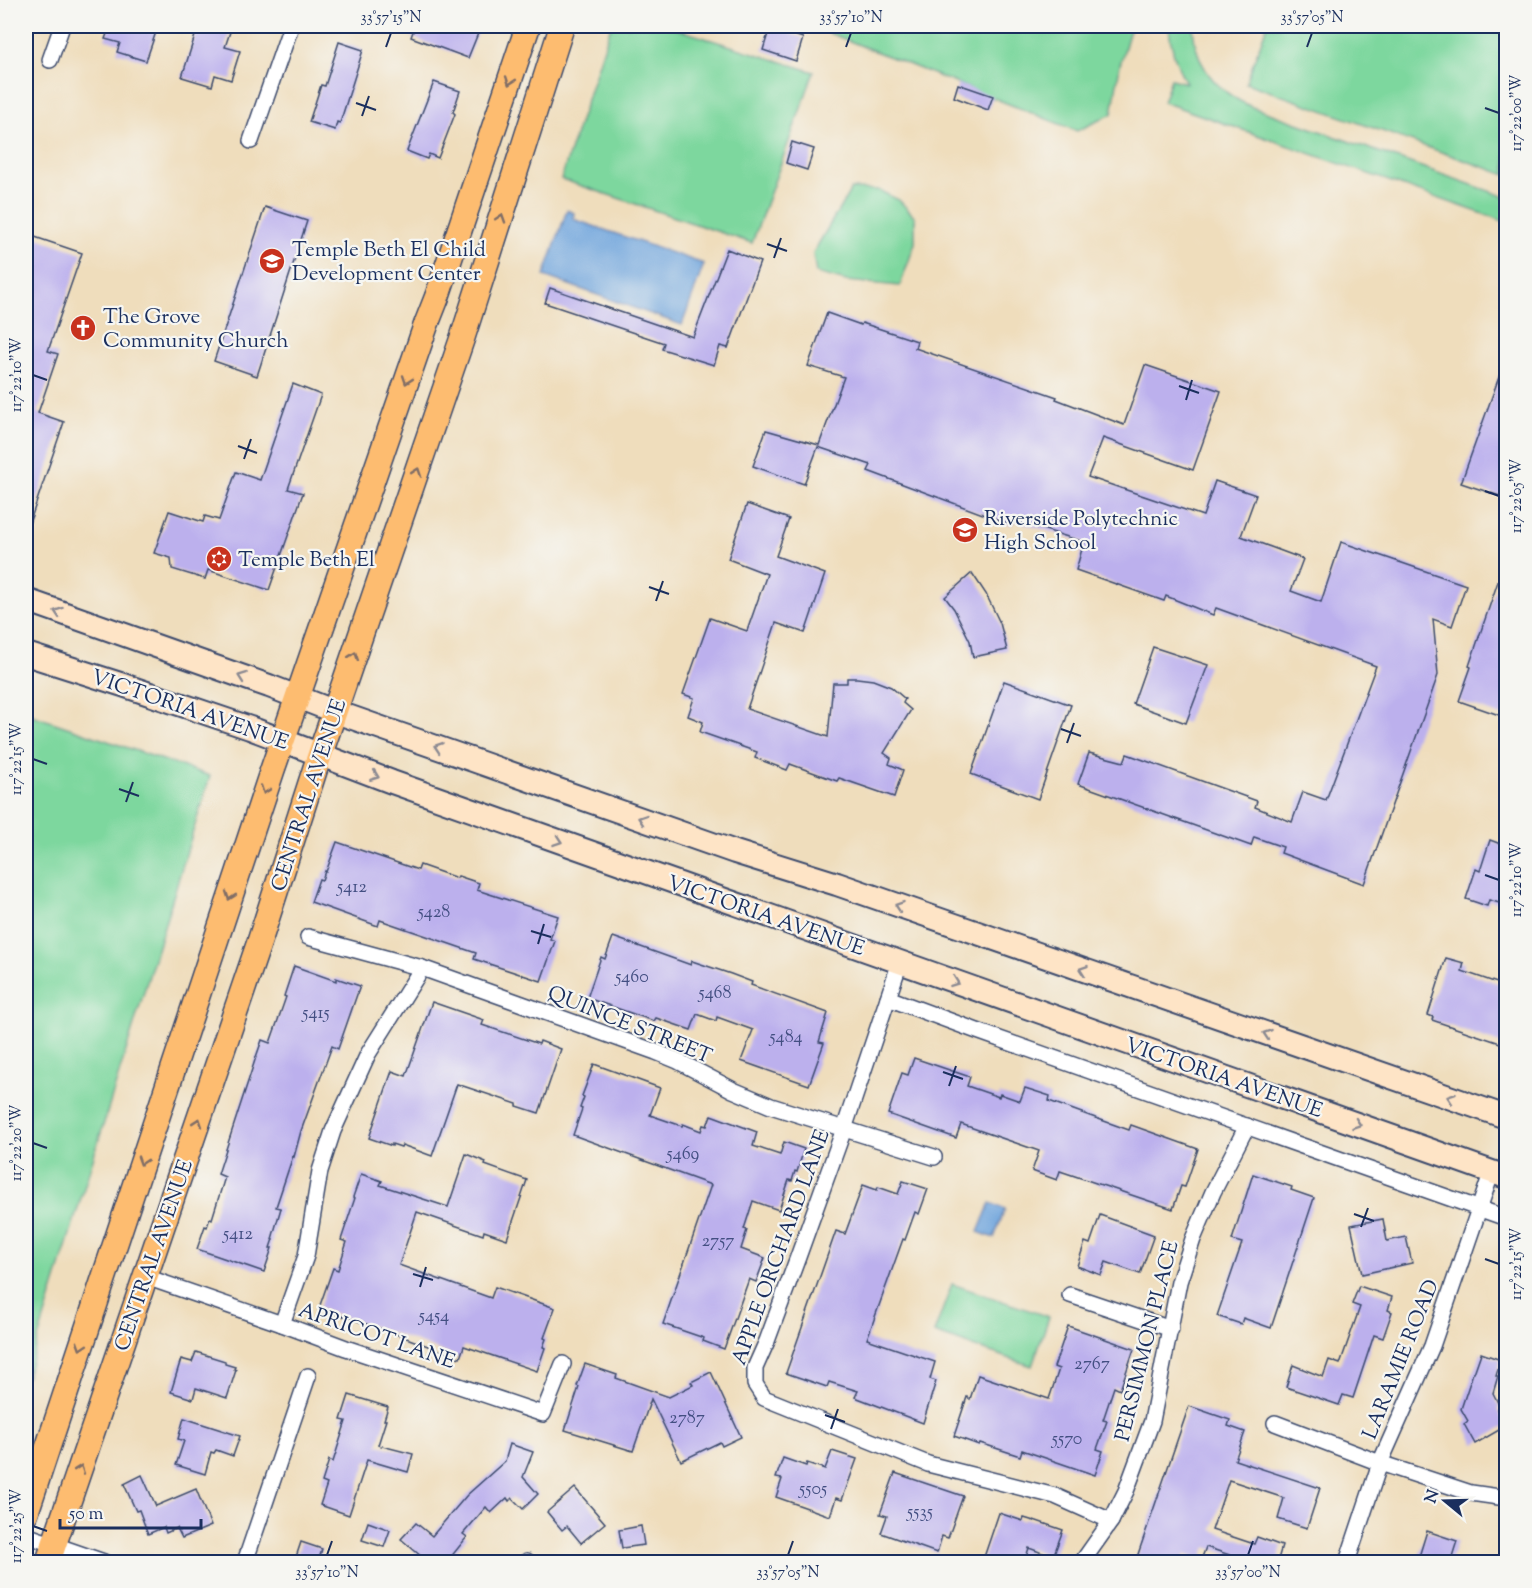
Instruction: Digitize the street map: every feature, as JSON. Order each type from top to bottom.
[{"type":"main road","name":"CENTRAL AVENUE","points":[[26,1513],[282,740],[440,288],[528,26]]},
{"type":"main road","name":"CENTRAL AVENUE","points":[[51,1554],[463,336],[562,26]]},
{"type":"main road","points":[[26,600],[735,852],[837,884],[1505,1112]]},
{"type":"main road","name":"VICTORIA AVENUE","points":[[26,654],[282,740],[392,782],[1499,1174]]},
{"type":"street","points":[[50,60],[62,26]]},
{"type":"street","points":[[251,141],[291,26]]},
{"type":"street","name":"QUINCE STREET","points":[[308,936],[422,968],[656,1052],[771,1106],[934,1157]]},
{"type":"street","name":"APPLE ORCHARD LANE","points":[[900,962],[844,1129],[787,1288],[755,1368],[755,1384],[764,1398],[928,1464],[1055,1496],[1111,1521]]},
{"type":"street","points":[[282,1324],[306,1256],[320,1171],[333,1131],[368,1054],[422,968]]},
{"type":"street","points":[[888,998],[910,1008],[1506,1218]]},
{"type":"street","name":"PERSIMMON PLACE","points":[[1082,1563],[1111,1521],[1126,1491],[1152,1421],[1179,1282],[1193,1239],[1213,1192],[1247,1126]]},
{"type":"street","name":"LARAMIE ROAD","points":[[1347,1563],[1380,1463],[1432,1346],[1479,1209],[1499,1174]]},
{"type":"street","name":"APRICOT LANE","points":[[146,1277],[543,1414],[563,1364]]},
{"type":"street","points":[[1070,1295],[1171,1329]]},
{"type":"street","points":[[245,1563],[308,1376]]},
{"type":"street","points":[[1275,1423],[1380,1463],[1471,1493],[1506,1498]]},
{"type":"street","points":[[26,1535],[51,1554],[104,1563]]},
{"type":"green space","points":[[611,26],[667,26],[814,72],[752,243],[561,179]]},
{"type":"green space","points":[[830,26],[1131,26],[1120,65],[1112,114],[1077,131],[829,33]]},
{"type":"green space","points":[[1169,26],[1193,26],[1198,53],[1203,65],[1218,85],[1239,101],[1506,197],[1506,222],[1163,102],[1171,79],[1186,83],[1174,56]]},
{"type":"green space","points":[[1267,26],[1498,26],[1506,29],[1506,175],[1246,83]]},
{"type":"green space","points":[[851,189],[878,190],[899,200],[915,217],[915,243],[900,286],[846,281],[816,273],[813,253]]},
{"type":"green space","points":[[26,713],[210,776],[26,1378]]},
{"type":"green space","points":[[952,1284],[1049,1317],[1032,1366],[934,1333]]},
{"type":"water","points":[[567,210],[574,213],[573,219],[704,264],[682,325],[544,276]]},
{"type":"water","points":[[990,1203],[1005,1209],[994,1238],[978,1232]]},
{"type":"building","points":[[110,26],[158,26],[146,61],[117,52],[120,43],[105,39]]},
{"type":"building","points":[[198,26],[232,26],[225,47],[240,51],[231,80],[215,75],[212,86],[182,77]]},
{"type":"building","points":[[415,26],[481,26],[468,58],[411,37]]},
{"type":"building","points":[[770,27],[803,38],[796,61],[763,50]]},
{"type":"building","points":[[339,42],[363,50],[340,123],[337,122],[335,130],[309,122],[321,85],[325,86]]},
{"type":"building","points":[[434,82],[460,91],[453,112],[455,114],[438,158],[429,154],[427,159],[407,151]]},
{"type":"building","points":[[958,84],[993,96],[988,110],[954,97]]},
{"type":"building","points":[[792,142],[814,149],[807,170],[786,163]]},
{"type":"building","points":[[265,207],[307,221],[257,376],[214,361]]},
{"type":"building","points":[[26,234],[82,253],[48,351],[58,354],[38,413],[64,422],[28,527],[26,526]]},
{"type":"building","points":[[727,249],[760,262],[728,348],[720,346],[714,365],[662,349],[664,343],[545,303],[550,288],[693,337]]},
{"type":"building","points":[[827,313],[917,341],[915,348],[1057,397],[1056,399],[1124,425],[1145,365],[1221,391],[1193,470],[1103,438],[1088,477],[1203,516],[1215,481],[1256,495],[1241,536],[1303,559],[1291,591],[1321,602],[1341,542],[1466,585],[1452,626],[1433,619],[1438,675],[1364,884],[1281,853],[1283,847],[1254,837],[1251,846],[1078,784],[1089,753],[1124,762],[1127,754],[1257,801],[1255,807],[1292,822],[1303,792],[1326,800],[1376,666],[1216,608],[1213,615],[1166,596],[1164,601],[1076,570],[1084,542],[1013,520],[1012,525],[868,471],[871,465],[818,447],[804,484],[753,466],[766,430],[819,445],[844,377],[808,366]]},
{"type":"building","points":[[1504,363],[1506,364],[1506,477],[1500,496],[1461,483]]},
{"type":"building","points":[[293,384],[321,395],[288,489],[303,493],[269,590],[208,570],[205,579],[172,569],[171,558],[154,553],[169,511],[203,522],[205,516],[219,520],[236,472],[260,480]]},
{"type":"building","points":[[747,504],[789,519],[776,556],[825,574],[805,633],[776,623],[747,709],[828,737],[833,683],[847,683],[847,678],[857,678],[873,680],[891,687],[905,699],[903,703],[911,710],[884,753],[891,758],[889,764],[903,770],[894,797],[839,778],[837,781],[790,764],[787,770],[755,758],[757,752],[700,732],[703,722],[688,716],[694,698],[683,694],[710,618],[747,631],[767,574],[728,559]]},
{"type":"building","points":[[1504,564],[1506,564],[1506,704],[1502,716],[1459,701]]},
{"type":"building","points":[[972,573],[986,594],[1000,623],[1007,650],[973,657],[970,641],[954,609],[945,597]]},
{"type":"building","points":[[1153,647],[1208,665],[1186,723],[1133,704]]},
{"type":"building","points":[[1004,681],[1071,705],[1038,799],[971,774]]},
{"type":"building","points":[[1490,840],[1506,846],[1506,905],[1489,900],[1487,906],[1466,899],[1476,869],[1480,871]]},
{"type":"building","points":[[337,842],[418,870],[420,865],[479,883],[477,890],[558,916],[550,939],[555,941],[541,981],[474,959],[476,953],[380,920],[378,926],[311,902],[319,879],[322,880],[326,872]]},
{"type":"building","points":[[613,937],[691,965],[692,961],[731,974],[752,982],[751,985],[828,1013],[819,1042],[824,1043],[809,1085],[741,1061],[753,1030],[717,1017],[716,1021],[697,1014],[691,1030],[656,1018],[654,1021],[587,998],[601,957],[605,959]]},
{"type":"building","points":[[1446,958],[1464,963],[1462,971],[1506,986],[1506,1034],[1503,1044],[1432,1020],[1433,1017],[1428,1015]]},
{"type":"building","points":[[294,966],[336,981],[336,978],[360,986],[338,1049],[332,1046],[301,1131],[276,1207],[281,1208],[264,1272],[197,1249],[205,1226],[207,1227],[210,1218],[212,1219],[225,1177],[218,1174],[255,1060],[262,1040],[270,1043]]},
{"type":"building","points":[[432,1002],[484,1020],[482,1025],[561,1049],[539,1113],[457,1084],[432,1156],[402,1145],[401,1147],[392,1144],[392,1146],[369,1138],[392,1071],[406,1076]]},
{"type":"building","points":[[914,1058],[970,1077],[967,1086],[999,1097],[1000,1094],[1020,1101],[1025,1088],[1050,1096],[1049,1101],[1129,1130],[1131,1125],[1198,1149],[1185,1187],[1181,1186],[1173,1209],[1060,1171],[1057,1180],[1032,1171],[1039,1151],[961,1124],[956,1138],[888,1114],[902,1073],[908,1075]]},
{"type":"building","points":[[594,1064],[660,1088],[650,1115],[701,1131],[703,1125],[707,1126],[711,1115],[757,1132],[753,1146],[780,1155],[784,1142],[804,1149],[797,1172],[795,1171],[792,1181],[789,1180],[779,1210],[753,1201],[744,1229],[747,1230],[741,1249],[765,1258],[756,1282],[749,1279],[724,1349],[703,1341],[704,1338],[663,1324],[711,1185],[573,1135],[582,1109],[580,1108],[584,1097],[582,1096]]},
{"type":"building","points":[[466,1154],[486,1162],[485,1165],[527,1180],[507,1239],[484,1231],[483,1235],[417,1212],[399,1265],[491,1298],[495,1287],[555,1308],[544,1338],[546,1339],[543,1347],[545,1348],[537,1371],[464,1346],[460,1358],[319,1308],[333,1268],[338,1270],[347,1242],[341,1240],[361,1174],[382,1181],[380,1185],[448,1207]]},
{"type":"building","points":[[1253,1174],[1292,1187],[1291,1190],[1314,1198],[1271,1328],[1243,1318],[1241,1324],[1217,1316],[1242,1243],[1232,1240]]},
{"type":"building","points":[[903,1181],[928,1189],[919,1214],[915,1212],[905,1240],[903,1239],[867,1339],[935,1362],[930,1379],[936,1381],[923,1423],[855,1397],[858,1391],[829,1382],[827,1387],[786,1373],[836,1231],[845,1234],[863,1185],[898,1194]]},
{"type":"building","points":[[1100,1215],[1154,1235],[1140,1274],[1106,1262],[1101,1275],[1077,1266],[1085,1242],[1090,1244]]},
{"type":"building","points":[[1383,1219],[1387,1241],[1406,1237],[1412,1263],[1362,1274],[1351,1225]]},
{"type":"building","points":[[1359,1286],[1392,1297],[1388,1310],[1392,1312],[1383,1338],[1374,1335],[1353,1398],[1343,1395],[1339,1405],[1286,1387],[1293,1365],[1323,1377],[1329,1360],[1340,1364],[1360,1307],[1352,1304]]},
{"type":"building","points":[[1068,1326],[1134,1349],[1120,1390],[1114,1387],[1103,1420],[1107,1421],[1097,1449],[1103,1451],[1095,1475],[1022,1450],[1020,1456],[954,1436],[967,1397],[970,1399],[978,1375],[1049,1399],[1059,1369],[1054,1367]]},
{"type":"building","points":[[196,1352],[225,1361],[225,1364],[235,1367],[227,1398],[196,1388],[193,1399],[171,1392],[181,1359],[192,1362]]},
{"type":"building","points":[[1481,1353],[1501,1360],[1493,1393],[1500,1407],[1497,1409],[1506,1426],[1475,1444],[1464,1424],[1468,1421],[1461,1409]]},
{"type":"building","points":[[585,1364],[669,1397],[693,1385],[691,1382],[711,1372],[741,1437],[722,1446],[720,1442],[681,1461],[651,1399],[633,1451],[565,1430]]},
{"type":"building","points":[[349,1395],[388,1407],[378,1445],[413,1454],[408,1472],[367,1460],[349,1515],[320,1505],[327,1484],[322,1482],[329,1460],[333,1462],[346,1421],[341,1420]]},
{"type":"building","points":[[1189,1406],[1230,1420],[1228,1426],[1245,1432],[1235,1460],[1320,1488],[1307,1528],[1278,1519],[1284,1498],[1229,1480],[1212,1530],[1254,1544],[1257,1537],[1282,1546],[1277,1563],[1253,1563],[1206,1547],[1201,1560],[1185,1554],[1183,1561],[1175,1558],[1174,1563],[1135,1563]]},
{"type":"building","points":[[184,1418],[240,1436],[233,1456],[216,1450],[214,1453],[211,1452],[205,1474],[176,1465],[184,1441],[178,1439]]},
{"type":"building","points":[[510,1444],[533,1452],[523,1477],[538,1494],[523,1509],[512,1498],[509,1501],[507,1498],[491,1513],[486,1507],[463,1534],[467,1537],[446,1563],[429,1563],[401,1539],[416,1523],[432,1536],[467,1495],[505,1461]]},
{"type":"building","points":[[832,1451],[857,1459],[842,1500],[836,1498],[830,1516],[776,1497],[782,1479],[776,1478],[783,1458],[806,1466],[807,1463],[825,1469]]},
{"type":"building","points":[[895,1473],[963,1496],[948,1538],[942,1536],[937,1553],[881,1533],[887,1516],[880,1514]]},
{"type":"building","points":[[142,1475],[156,1506],[196,1489],[211,1526],[182,1538],[177,1528],[166,1533],[164,1527],[148,1534],[139,1510],[136,1511],[124,1484]]},
{"type":"building","points":[[575,1488],[605,1523],[581,1543],[567,1526],[562,1530],[547,1512]]},
{"type":"building","points":[[999,1513],[1023,1521],[1024,1518],[1034,1520],[1063,1530],[1053,1557],[1029,1548],[1024,1563],[982,1563]]},
{"type":"building","points":[[368,1522],[390,1530],[384,1547],[362,1540]]},
{"type":"building","points":[[641,1526],[644,1545],[622,1548],[619,1530]]},
{"type":"building","points":[[1427,1531],[1457,1541],[1450,1563],[1417,1563]]},
{"type":"building","points":[[301,1542],[322,1549],[318,1563],[294,1563]]},
{"type":"place","name":"Temple Beth El Child Development Center","points":[[272,261]]},
{"type":"place","name":"The Grove Community Church","points":[[83,328]]},
{"type":"place","name":"Riverside Polytechnic High School","points":[[965,530]]},
{"type":"place","name":"Temple Beth El","points":[[219,559]]}]
